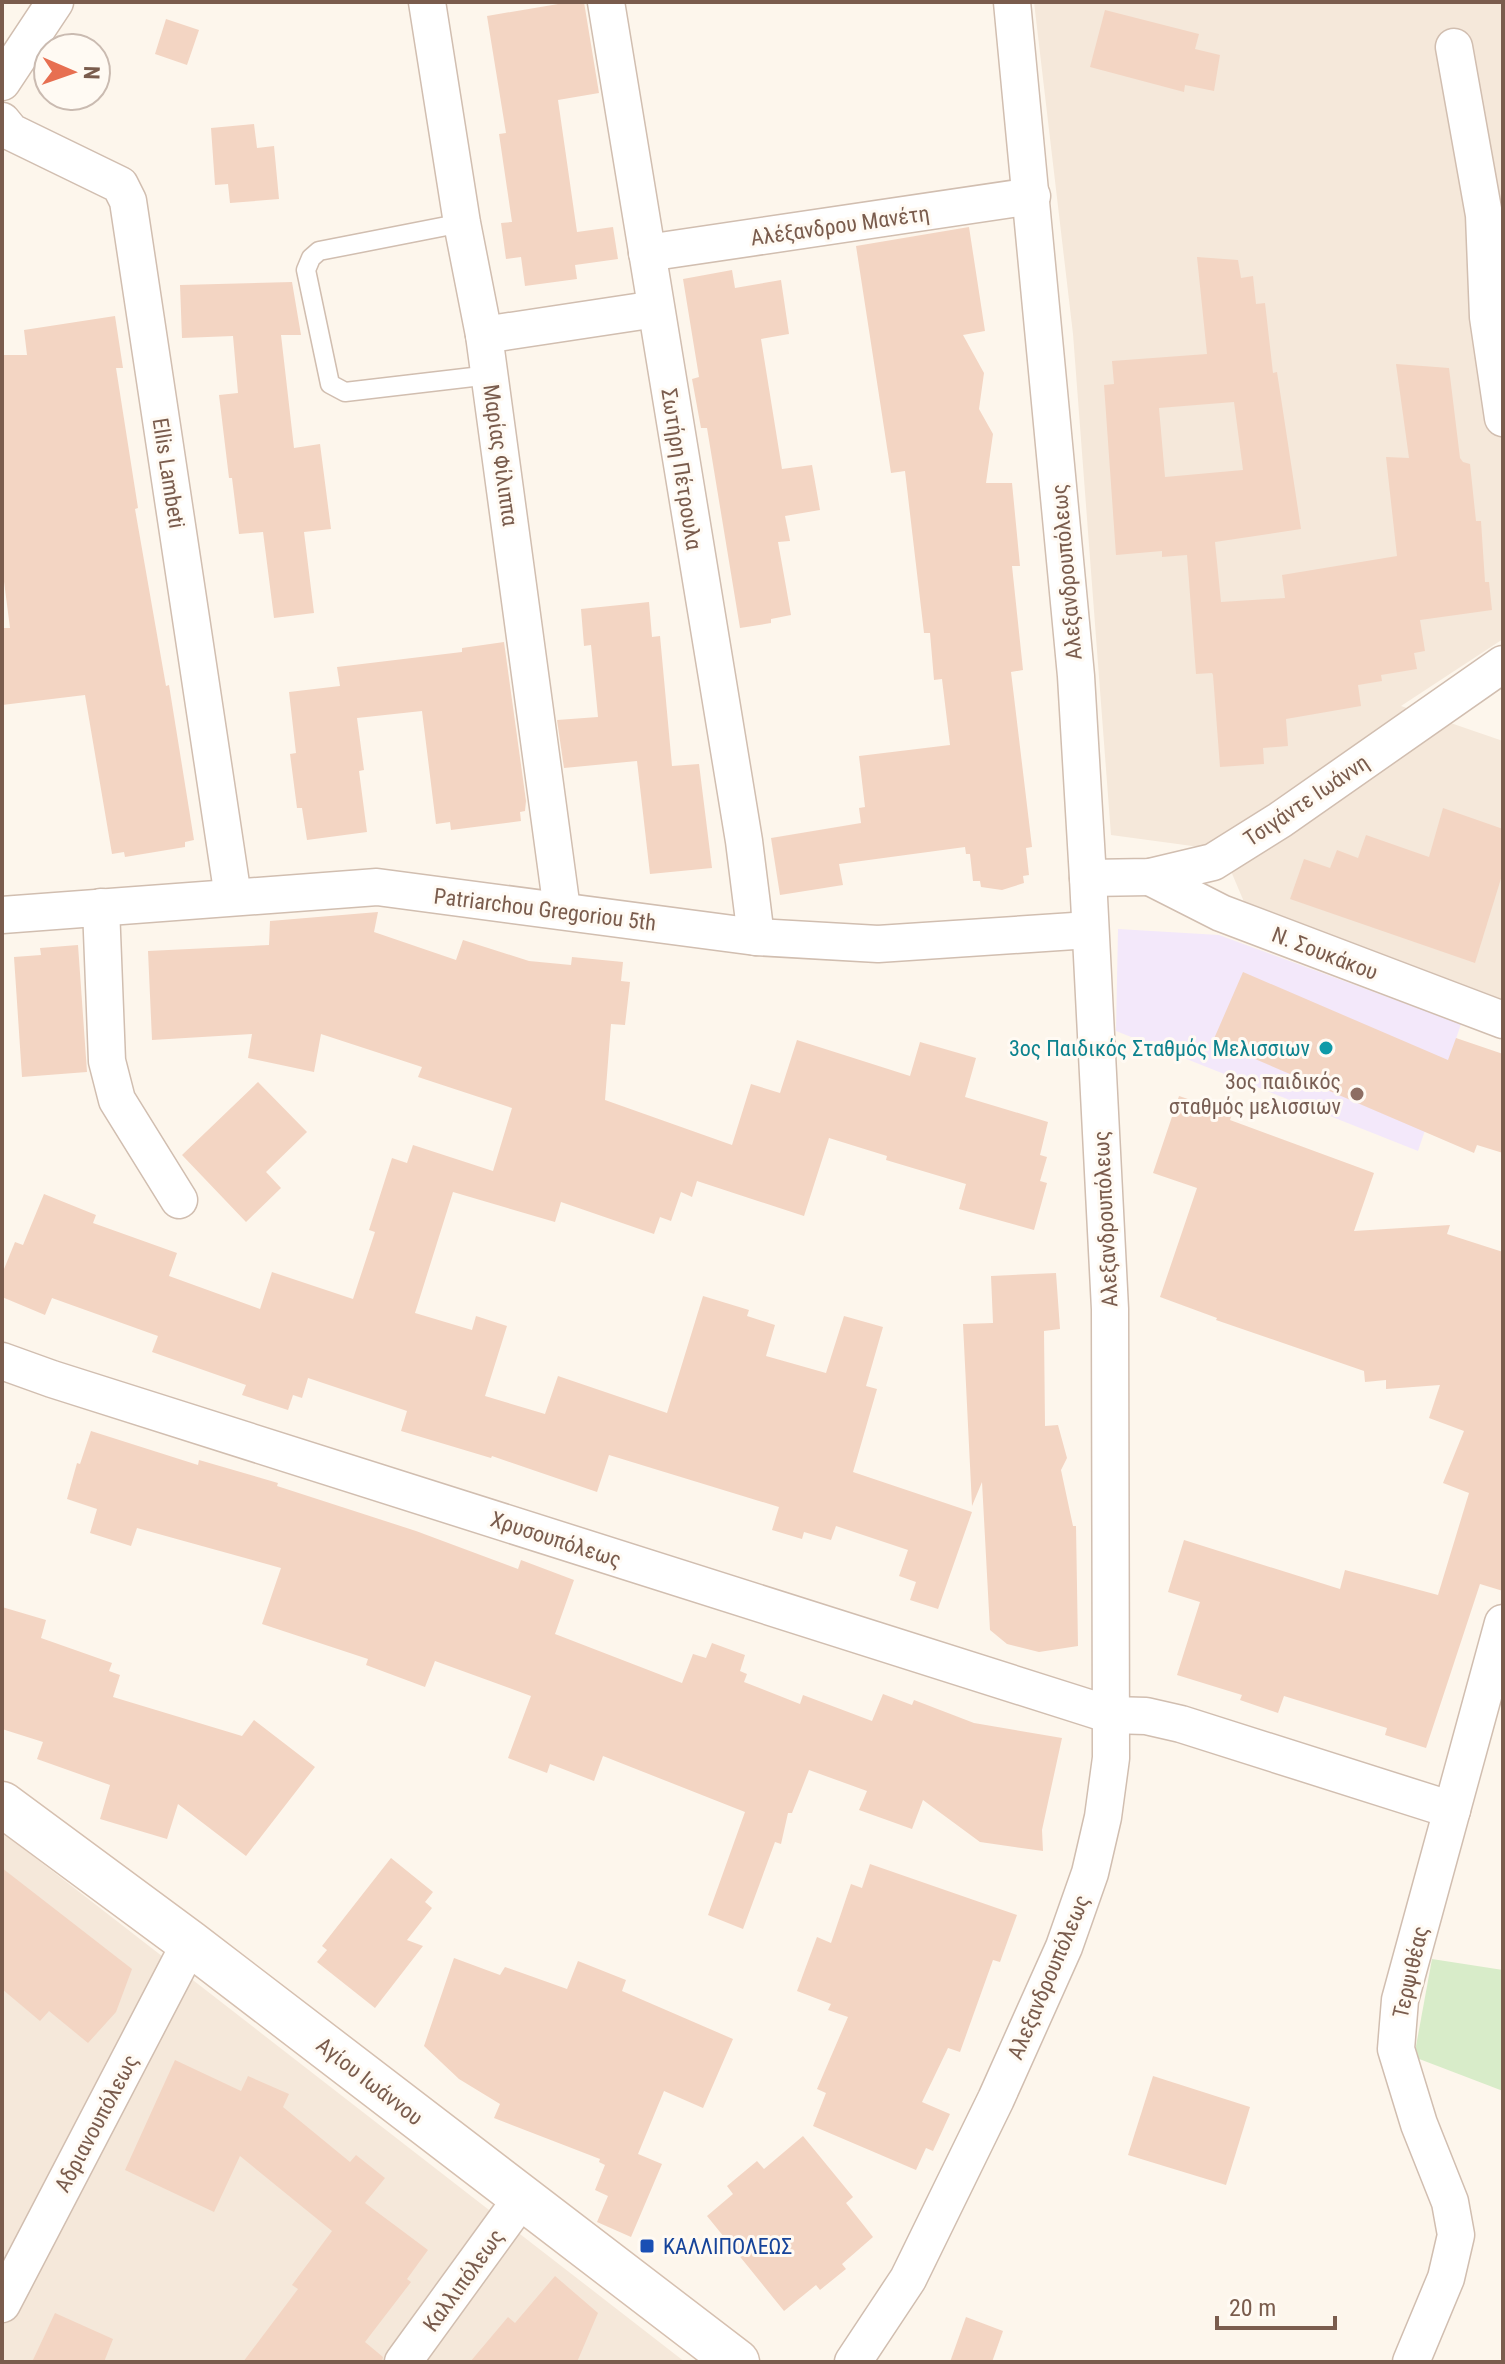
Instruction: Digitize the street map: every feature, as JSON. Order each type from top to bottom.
[{"type":"street","points":[[2,82],[55,2]]},
{"type":"street","name":"Μαρίας Φίλιππα","points":[[427,2],[490,375],[562,910]]},
{"type":"street","name":"Σωτήρη Πέτρουλα","points":[[606,2],[744,841],[756,937]]},
{"type":"street","name":"Αλεξανδρουπόλεως","points":[[853,2362],[908,2279],[996,2099],[1064,1947],[1090,1873],[1103,1817],[1111,1758],[1110,1309],[1088,878],[1076,676],[1014,12]]},
{"type":"street","points":[[1454,47],[1484,215],[1494,250],[1488,317],[1503,418]]},
{"type":"street","name":"Ellis Lambeti","points":[[2,121],[11,132],[120,185],[128,201],[233,897]]},
{"type":"street","name":"Αλέξανδρου Μανέτη","points":[[647,253],[1032,196]]},
{"type":"street","points":[[484,335],[656,309]]},
{"type":"street","name":"Τσιγάντε Ιωάννη","points":[[1088,878],[1150,877],[1213,862],[1280,820],[1503,664]]},
{"type":"street","name":"Ν. Σουκάκου","points":[[1150,877],[1221,913],[1503,1020]]},
{"type":"street","name":"Patriarchou Gregoriou 5th","points":[[2,915],[377,887],[756,937],[878,944],[1089,930]]},
{"type":"street","points":[[101,907],[110,1074],[117,1100],[179,1200]]},
{"type":"street","name":"Χρυσουπόλεως","points":[[2,1361],[1111,1715],[1146,1716],[1181,1724],[1452,1810]]},
{"type":"street","name":"Τερψιθέας","points":[[1411,2362],[1446,2278],[1456,2235],[1450,2202],[1419,2124],[1396,2049],[1400,2000],[1503,1623]]},
{"type":"street","name":"Αγίου Ιωάννου","points":[[2,1804],[190,1943],[737,2362]]},
{"type":"street","name":"Αδριανουπόλεως","points":[[2,2304],[190,1943]]},
{"type":"street","name":"Καλλιπόλεως","points":[[403,2362],[522,2198]]},
{"type":"lane","points":[[462,223],[319,251],[311,258],[306,270],[330,384],[337,390],[345,392],[490,375]]},
{"type":"shaded area","points":[[1034,2],[1503,2],[1503,639],[1401,706],[1503,741],[1501,1000],[1250,916],[1222,850],[1111,835],[1073,334]]},
{"type":"shaded area","name":"3ος παιδικός σταθμός μελισσιων","points":[[1118,929],[1219,935],[1461,1024],[1418,1151],[1116,1031]]},
{"type":"shaded area","points":[[2,1832],[685,2362],[2,2362]]},
{"type":"green space","points":[[1432,1959],[1503,1970],[1503,2091],[1414,2057]]},
{"type":"building","points":[[584,2],[599,93],[558,100],[577,232],[613,227],[618,259],[575,265],[577,279],[525,286],[521,257],[506,259],[501,223],[512,222],[499,134],[506,133],[487,16]]},
{"type":"building","points":[[1105,10],[1199,34],[1195,49],[1220,55],[1214,91],[1185,85],[1184,92],[1090,67]]},
{"type":"building","points":[[166,19],[199,30],[187,65],[155,54]]},
{"type":"building","points":[[254,124],[257,148],[274,146],[279,199],[230,203],[228,184],[215,185],[211,128]]},
{"type":"building","points":[[969,227],[985,331],[963,335],[984,373],[979,409],[993,434],[986,483],[1012,483],[1020,566],[1012,566],[1023,670],[1011,672],[1032,847],[1026,848],[1029,875],[1023,876],[1024,883],[1002,890],[981,887],[980,881],[973,881],[970,854],[966,854],[965,847],[839,864],[843,885],[780,895],[771,838],[861,823],[859,808],[865,807],[859,756],[950,745],[942,679],[934,680],[930,633],[924,633],[905,471],[891,473],[856,246]]},
{"type":"building","points":[[1197,257],[1238,260],[1241,278],[1253,276],[1256,304],[1265,303],[1273,373],[1277,372],[1301,529],[1215,542],[1221,602],[1285,598],[1282,575],[1397,556],[1386,457],[1409,458],[1396,364],[1449,368],[1460,458],[1470,464],[1476,521],[1481,521],[1485,582],[1489,582],[1492,610],[1420,620],[1425,651],[1414,653],[1417,669],[1381,675],[1382,681],[1358,685],[1361,706],[1286,719],[1288,746],[1263,748],[1264,764],[1220,767],[1213,675],[1196,674],[1187,555],[1162,557],[1162,551],[1116,555],[1104,385],[1114,384],[1112,361],[1207,354]],"holes":[[[1234,402],[1243,470],[1165,477],[1159,408]]]},
{"type":"building","points":[[732,270],[735,288],[781,280],[789,334],[761,339],[782,469],[812,465],[820,510],[785,516],[790,541],[778,542],[791,615],[771,619],[771,623],[740,628],[707,428],[701,428],[692,379],[699,377],[683,279]]},
{"type":"building","points":[[292,282],[301,335],[281,335],[294,448],[320,444],[331,529],[304,532],[314,613],[274,618],[263,532],[239,534],[232,478],[229,478],[219,395],[238,393],[233,336],[182,338],[180,285]]},
{"type":"building","points":[[115,316],[123,368],[116,368],[138,508],[135,509],[166,686],[169,685],[194,840],[185,842],[185,847],[125,857],[124,852],[112,854],[85,695],[2,705],[2,628],[10,628],[2,566],[2,355],[27,355],[24,330]]},
{"type":"building","points":[[649,602],[652,637],[660,636],[672,766],[699,764],[712,868],[650,874],[637,761],[564,768],[557,720],[598,717],[591,645],[584,646],[581,609]]},
{"type":"building","points":[[504,642],[526,801],[525,811],[520,812],[521,821],[451,830],[450,822],[436,824],[422,711],[357,718],[364,770],[359,771],[367,832],[307,840],[302,808],[297,808],[290,754],[296,753],[289,692],[340,686],[337,667],[462,652],[462,648]]},
{"type":"building","points":[[1443,808],[1503,829],[1503,872],[1475,963],[1290,899],[1304,859],[1330,868],[1337,850],[1358,858],[1366,835],[1429,857]]},
{"type":"building","points":[[378,912],[374,932],[456,960],[463,940],[529,961],[571,965],[572,957],[623,962],[621,981],[630,982],[625,1025],[611,1024],[605,1100],[732,1145],[751,1084],[780,1093],[797,1040],[910,1076],[920,1042],[976,1058],[965,1097],[1048,1122],[1040,1155],[1047,1157],[1040,1181],[1047,1183],[1034,1230],[959,1209],[966,1184],[886,1160],[887,1156],[829,1138],[804,1216],[697,1181],[692,1197],[681,1192],[671,1221],[660,1217],[654,1234],[561,1202],[555,1222],[453,1192],[415,1313],[472,1330],[476,1316],[507,1326],[485,1396],[545,1414],[558,1376],[667,1413],[703,1296],[749,1310],[747,1316],[775,1325],[766,1356],[826,1373],[844,1316],[883,1327],[866,1386],[877,1389],[853,1472],[972,1512],[938,1609],[910,1600],[916,1582],[899,1576],[908,1550],[836,1526],[831,1540],[804,1532],[802,1539],[772,1530],[779,1507],[609,1455],[597,1492],[492,1456],[401,1431],[407,1411],[308,1378],[302,1398],[293,1395],[288,1410],[242,1395],[246,1385],[152,1352],[158,1336],[52,1298],[45,1315],[2,1297],[2,1274],[15,1242],[23,1245],[44,1194],[96,1215],[93,1223],[177,1253],[169,1276],[260,1309],[272,1272],[353,1299],[375,1232],[369,1230],[392,1158],[407,1163],[413,1145],[493,1171],[512,1108],[418,1077],[422,1067],[321,1034],[314,1072],[248,1058],[252,1034],[152,1040],[148,951],[269,945],[270,921]]},
{"type":"building","points":[[78,945],[87,1072],[22,1077],[14,957],[41,955],[40,948]]},
{"type":"building","name":"3ος Παιδικός Σταθμός Μελισσιων","points":[[1243,972],[1448,1060],[1456,1038],[1503,1054],[1503,1153],[1477,1145],[1474,1153],[1213,1041]]},
{"type":"building","points":[[258,1082],[307,1132],[266,1172],[281,1188],[246,1222],[182,1155]]},
{"type":"building","points":[[1179,1096],[1232,1114],[1230,1120],[1374,1173],[1354,1231],[1450,1225],[1447,1234],[1503,1252],[1503,1591],[1480,1584],[1426,1748],[1385,1735],[1387,1728],[1284,1696],[1278,1713],[1240,1700],[1242,1695],[1177,1675],[1200,1602],[1168,1592],[1184,1540],[1340,1589],[1345,1570],[1438,1595],[1469,1493],[1443,1483],[1464,1431],[1429,1418],[1440,1385],[1386,1389],[1386,1380],[1365,1382],[1364,1371],[1216,1320],[1160,1297],[1197,1188],[1153,1173]]},
{"type":"building","points":[[1056,1273],[1060,1329],[1044,1331],[1045,1426],[1058,1425],[1067,1458],[1061,1470],[1073,1526],[1076,1526],[1078,1646],[1039,1652],[1007,1644],[990,1630],[982,1482],[972,1506],[963,1324],[993,1323],[991,1276]]},
{"type":"building","points":[[91,1431],[198,1465],[199,1460],[278,1483],[277,1486],[416,1531],[518,1569],[521,1560],[574,1580],[555,1634],[682,1683],[693,1654],[706,1658],[712,1643],[745,1655],[740,1671],[747,1674],[744,1682],[800,1704],[803,1695],[872,1721],[883,1694],[912,1705],[914,1700],[974,1723],[1062,1738],[1042,1830],[1043,1851],[980,1842],[923,1800],[912,1829],[859,1810],[867,1791],[809,1770],[792,1813],[788,1813],[781,1844],[775,1842],[743,1929],[708,1915],[745,1812],[603,1756],[594,1781],[550,1764],[547,1773],[508,1758],[531,1696],[435,1661],[425,1687],[366,1665],[368,1659],[262,1624],[281,1568],[137,1528],[131,1546],[90,1533],[97,1509],[67,1499],[77,1463],[80,1464]]},
{"type":"building","points":[[2,1607],[46,1620],[41,1638],[112,1663],[109,1671],[120,1675],[113,1697],[242,1736],[254,1720],[315,1767],[246,1856],[178,1804],[167,1839],[100,1819],[110,1785],[37,1759],[43,1742],[2,1729]]},
{"type":"building","points":[[391,1858],[433,1892],[425,1902],[432,1908],[407,1940],[423,1946],[375,2008],[317,1962],[327,1950],[322,1946]]},
{"type":"building","points":[[870,1864],[1017,1915],[1000,1962],[993,1960],[960,2052],[948,2048],[922,2102],[950,2114],[933,2151],[926,2148],[916,2170],[813,2126],[826,2093],[817,2089],[848,2017],[828,2010],[831,2004],[797,1991],[817,1937],[831,1943],[851,1884],[862,1888]]},
{"type":"building","points":[[2,1868],[132,1969],[116,2012],[88,2043],[49,2011],[40,2021],[2,1989]]},
{"type":"building","points":[[454,1958],[500,1975],[505,1967],[567,1989],[578,1961],[626,1980],[622,1991],[733,2039],[703,2108],[664,2091],[638,2154],[662,2164],[631,2237],[597,2222],[608,2196],[595,2190],[605,2165],[599,2162],[600,2159],[494,2118],[500,2104],[459,2079],[424,2046]]},
{"type":"building","points":[[175,2060],[241,2091],[248,2076],[289,2094],[283,2107],[350,2162],[356,2155],[385,2178],[365,2203],[428,2250],[407,2279],[411,2282],[365,2342],[383,2357],[382,2362],[243,2362],[298,2289],[292,2285],[332,2231],[240,2156],[214,2212],[125,2170]]},
{"type":"building","points":[[1153,2076],[1250,2107],[1226,2185],[1128,2155]]},
{"type":"building","points":[[803,2136],[853,2197],[846,2203],[873,2237],[842,2264],[846,2269],[820,2290],[816,2285],[784,2311],[707,2216],[733,2194],[727,2186],[757,2161],[764,2169]]},
{"type":"building","points":[[555,2276],[598,2313],[577,2362],[470,2362],[508,2317],[515,2323]]},
{"type":"building","points":[[55,2313],[113,2339],[104,2362],[32,2362]]},
{"type":"building","points":[[966,2317],[1003,2331],[992,2362],[950,2362]]},
{"type":"place","name":"3ος Παιδικός Σταθμός Μελισσιων","points":[[1326,1048]]},
{"type":"place","name":"3ος παιδικός σταθμός μελισσιων","points":[[1357,1094]]},
{"type":"place","name":"ΚΑΛΛΙΠΟΛΕΩΣ","points":[[647,2246]]}]
